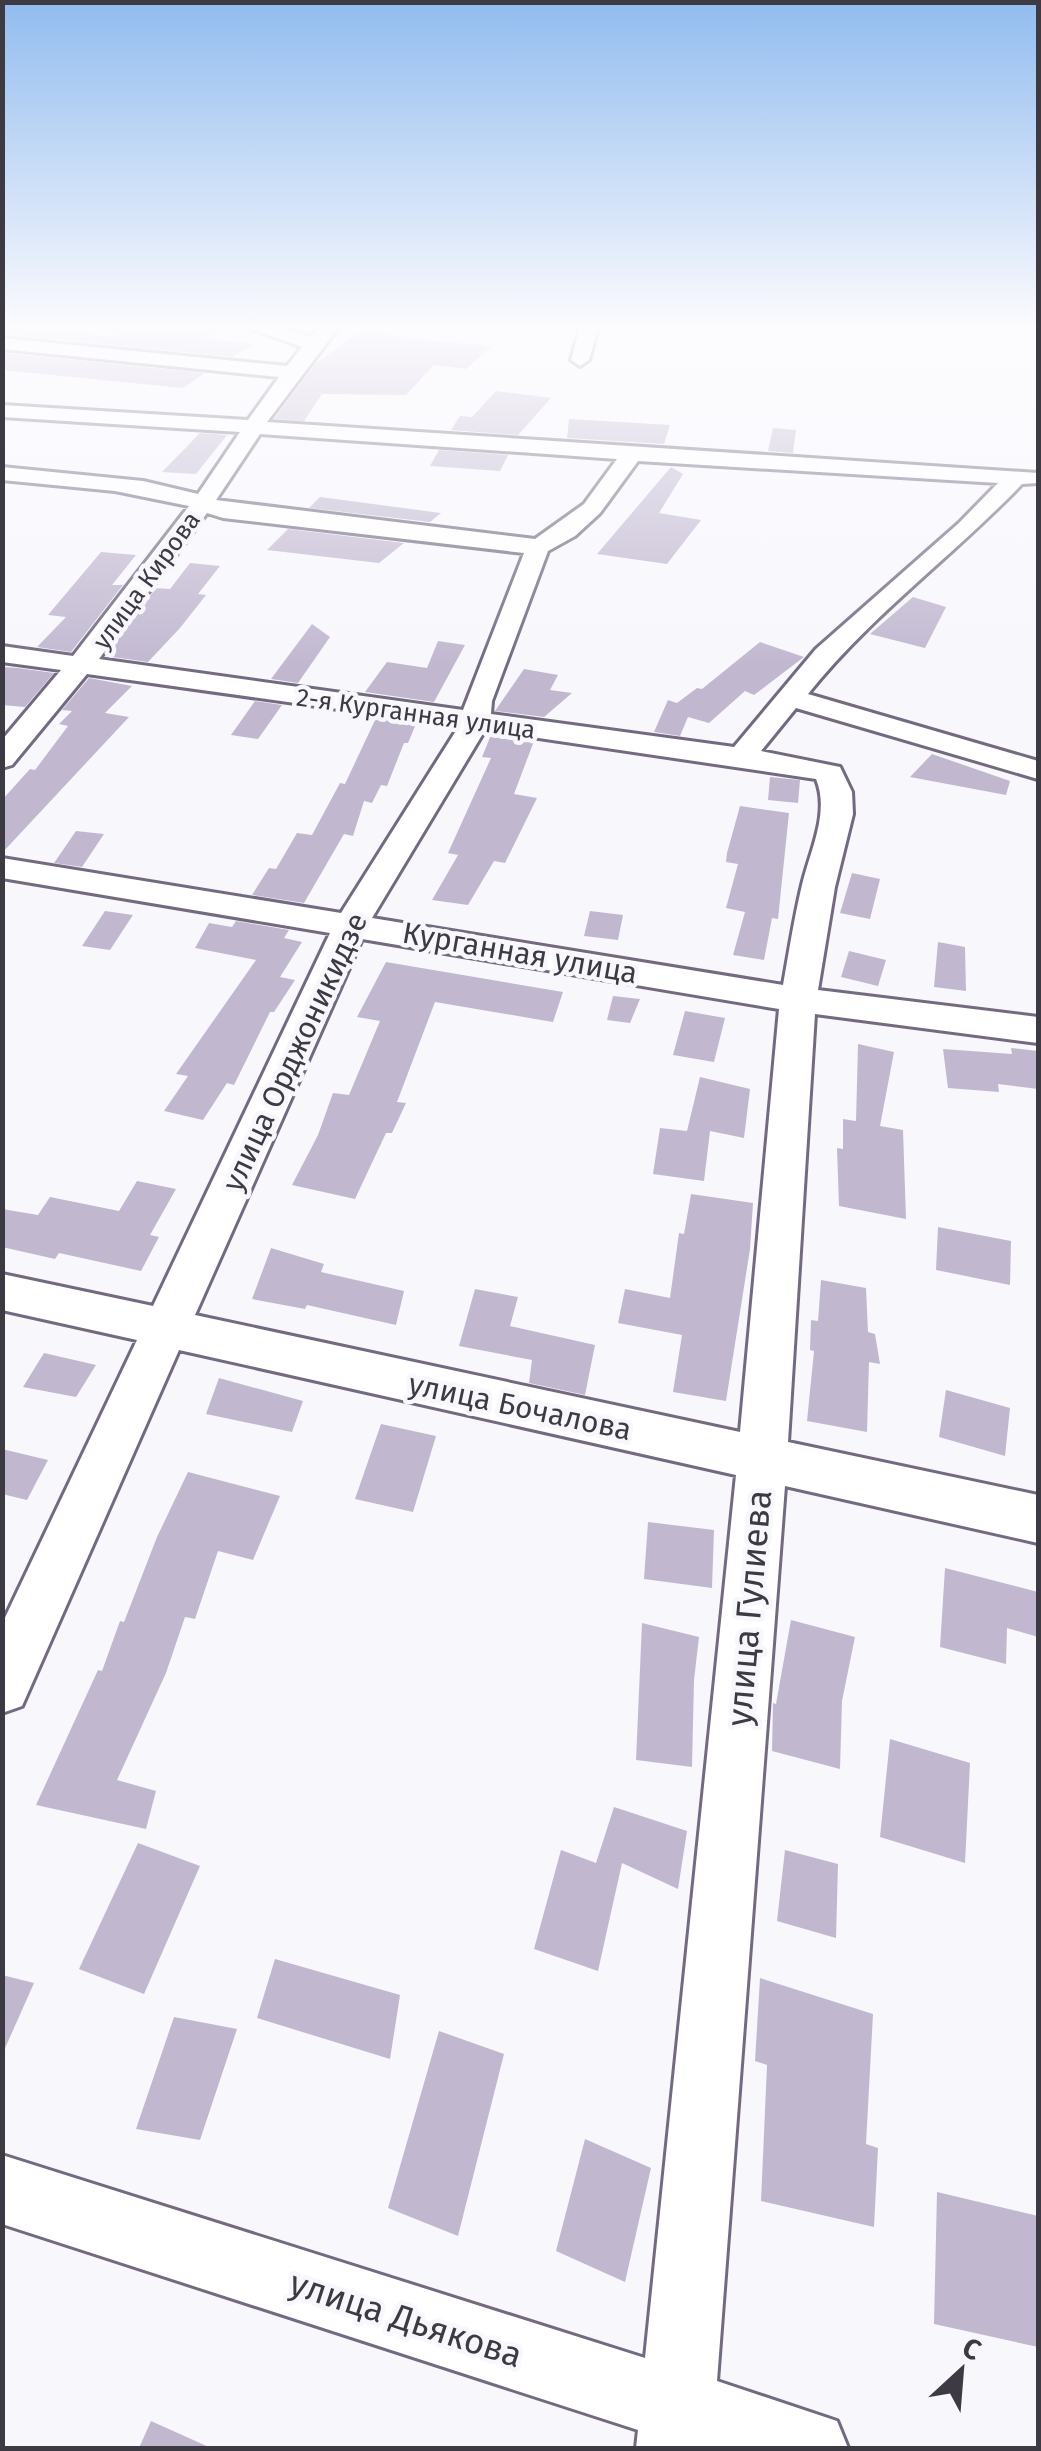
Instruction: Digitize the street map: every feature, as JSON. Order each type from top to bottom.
[{"type":"street","name":"улица Кирова","points":[[2,759],[84,665],[247,438]]},
{"type":"street","points":[[427,438],[1027,478]]},
{"type":"street","points":[[2,473],[155,492],[203,502],[224,511],[538,547],[565,536],[595,504],[631,453]]},
{"type":"street","points":[[742,756],[768,722],[794,698],[825,655],[1027,478]]},
{"type":"street","name":"улица Орджоникидзе","points":[[2,1686],[351,924],[476,722],[478,701],[538,547]]},
{"type":"street","name":"2-я Курганная улица","points":[[2,654],[742,756],[829,773]]},
{"type":"street","points":[[794,698],[1038,770]]},
{"type":"street","name":"улица Гулиева","points":[[675,2427],[762,1460],[798,1000],[818,887],[837,814],[837,792],[829,773]]},
{"type":"street","name":"Курганная улица","points":[[2,868],[798,1000],[1038,1030]]},
{"type":"street","name":"улица Бочалова","points":[[2,1292],[1038,1519]]},
{"type":"street","name":"улица Дьякова","points":[[2,2189],[675,2427],[810,2448]]},
{"type":"building","points":[[195,438],[224,438],[196,474],[162,472]]},
{"type":"building","points":[[573,438],[666,438],[664,444]]},
{"type":"building","points":[[771,438],[795,438],[793,453],[768,451]]},
{"type":"building","points":[[439,450],[508,455],[500,471],[430,466]]},
{"type":"building","points":[[671,467],[683,474],[659,513],[701,520],[667,564],[597,554]]},
{"type":"building","points":[[320,497],[441,513],[430,522],[309,508]]},
{"type":"building","points":[[288,529],[404,543],[379,563],[267,550]]},
{"type":"building","points":[[101,552],[136,555],[112,585],[123,585],[71,652],[37,647],[66,617],[48,615]]},
{"type":"building","points":[[190,563],[220,566],[198,594],[206,595],[180,628],[148,662],[106,656],[156,588],[170,589]]},
{"type":"building","points":[[913,597],[946,607],[925,648],[870,634]]},
{"type":"building","points":[[312,624],[330,637],[298,683],[271,679]]},
{"type":"building","points":[[438,641],[465,645],[434,702],[365,692],[387,662],[427,668]]},
{"type":"building","points":[[760,642],[804,657],[754,695],[745,691],[709,723],[688,717],[680,736],[654,732],[668,700],[677,703],[697,688],[702,689]]},
{"type":"building","points":[[2,667],[54,673],[25,707],[2,705]]},
{"type":"building","points":[[524,669],[558,675],[550,690],[572,693],[544,717],[495,711]]},
{"type":"building","points":[[89,678],[132,686],[105,713],[129,717],[2,853],[2,800],[30,769],[35,770],[68,726],[59,724],[72,711],[62,710]]},
{"type":"building","points":[[255,701],[282,705],[258,739],[231,735]]},
{"type":"building","points":[[376,718],[416,724],[387,786],[381,785],[372,803],[364,801],[353,836],[344,834],[304,903],[252,895],[269,868],[276,869],[297,833],[312,835],[340,783],[345,784]]},
{"type":"building","points":[[491,735],[534,741],[514,794],[537,798],[505,863],[494,861],[468,905],[432,900],[458,855],[448,853],[491,758],[482,757]]},
{"type":"building","points":[[932,754],[1010,781],[1006,795],[910,777]]},
{"type":"building","points":[[770,777],[800,780],[798,803],[768,800]]},
{"type":"building","points":[[740,806],[789,813],[778,919],[772,918],[764,960],[733,955],[745,912],[726,908],[738,864],[726,862]]},
{"type":"building","points":[[76,831],[104,834],[82,867],[54,863]]},
{"type":"building","points":[[852,873],[880,879],[870,919],[840,913]]},
{"type":"building","points":[[105,911],[133,915],[110,950],[82,946]]},
{"type":"building","points":[[590,911],[623,915],[618,940],[584,936]]},
{"type":"building","points":[[236,921],[289,930],[284,938],[302,942],[280,977],[295,980],[274,1012],[270,1012],[234,1085],[227,1083],[203,1120],[164,1111],[188,1076],[176,1074],[256,960],[195,948],[209,923],[232,927]]},
{"type":"building","points":[[938,942],[965,947],[966,991],[934,987]]},
{"type":"building","points":[[849,951],[886,960],[878,986],[841,977]]},
{"type":"building","points":[[386,962],[563,992],[553,1022],[435,1002],[397,1102],[406,1103],[392,1133],[386,1133],[355,1199],[292,1185],[318,1135],[333,1093],[349,1095],[380,1021],[357,1017]]},
{"type":"building","points":[[613,996],[640,999],[630,1023],[607,1020]]},
{"type":"building","points":[[685,1011],[725,1018],[714,1062],[673,1055]]},
{"type":"building","points":[[858,1044],[894,1052],[880,1126],[903,1130],[906,1219],[839,1206],[837,1148],[843,1149],[843,1119],[856,1121]]},
{"type":"building","points":[[1011,1048],[1038,1051],[1038,1089],[998,1084],[999,1092],[948,1088],[943,1049],[1012,1054]]},
{"type":"building","points":[[700,1077],[750,1089],[744,1138],[710,1131],[704,1181],[653,1174],[660,1128],[687,1131]]},
{"type":"building","points":[[137,1181],[176,1189],[150,1235],[159,1237],[141,1271],[59,1253],[55,1259],[2,1247],[2,1209],[38,1215],[50,1197],[119,1211]]},
{"type":"building","points":[[691,1194],[753,1203],[750,1249],[726,1401],[673,1392],[682,1335],[618,1323],[625,1289],[670,1298],[679,1233],[684,1234]]},
{"type":"building","points":[[938,1227],[1011,1241],[1010,1285],[936,1270]]},
{"type":"building","points":[[271,1248],[324,1264],[321,1272],[404,1291],[396,1325],[307,1305],[305,1309],[252,1299]]},
{"type":"building","points":[[821,1280],[866,1288],[868,1332],[875,1334],[880,1364],[869,1362],[867,1432],[807,1421],[814,1351],[810,1350],[811,1320],[818,1321]]},
{"type":"building","points":[[475,1289],[518,1297],[510,1326],[595,1345],[585,1395],[529,1383],[532,1360],[459,1346]]},
{"type":"building","points":[[44,1353],[96,1365],[76,1397],[23,1387]]},
{"type":"building","points":[[219,1378],[303,1401],[292,1432],[206,1414]]},
{"type":"building","points":[[946,1390],[1010,1408],[1005,1456],[939,1437]]},
{"type":"building","points":[[381,1424],[436,1436],[413,1512],[355,1499]]},
{"type":"building","points":[[2,1449],[48,1460],[27,1500],[2,1494]]},
{"type":"building","points":[[188,1472],[280,1496],[253,1560],[218,1551],[195,1619],[185,1617],[166,1673],[117,1780],[156,1791],[146,1829],[36,1805],[98,1670],[102,1671],[120,1621],[124,1622],[157,1537]]},
{"type":"building","points":[[648,1522],[714,1530],[712,1588],[644,1579]]},
{"type":"building","points":[[945,1568],[1038,1592],[1038,1637],[1007,1628],[1006,1664],[940,1647]]},
{"type":"building","points":[[791,1620],[855,1637],[842,1701],[840,1769],[772,1751],[773,1703],[776,1704]]},
{"type":"building","points":[[642,1623],[699,1637],[692,1767],[636,1760]]},
{"type":"building","points":[[890,1739],[970,1763],[965,1863],[880,1837]]},
{"type":"building","points":[[614,1807],[687,1831],[678,1889],[622,1863],[598,1971],[534,1949],[561,1850],[596,1863]]},
{"type":"building","points":[[138,1843],[200,1866],[144,1994],[79,1969]]},
{"type":"building","points":[[785,1850],[838,1864],[836,1938],[777,1921]]},
{"type":"building","points":[[275,1959],[400,1995],[390,2059],[257,2018]]},
{"type":"building","points":[[2,1975],[34,1983],[2,2055]]},
{"type":"building","points":[[760,1978],[873,2014],[866,2144],[878,2148],[874,2227],[761,2201],[767,2065],[755,2061]]},
{"type":"building","points":[[174,2017],[237,2029],[200,2140],[136,2129]]},
{"type":"building","points":[[439,2031],[504,2054],[458,2236],[388,2208]]},
{"type":"building","points":[[585,2139],[651,2168],[625,2282],[556,2251]]},
{"type":"building","points":[[937,2192],[1038,2216],[1038,2347],[934,2324]]},
{"type":"building","points":[[151,2421],[211,2448],[139,2448]]}]
